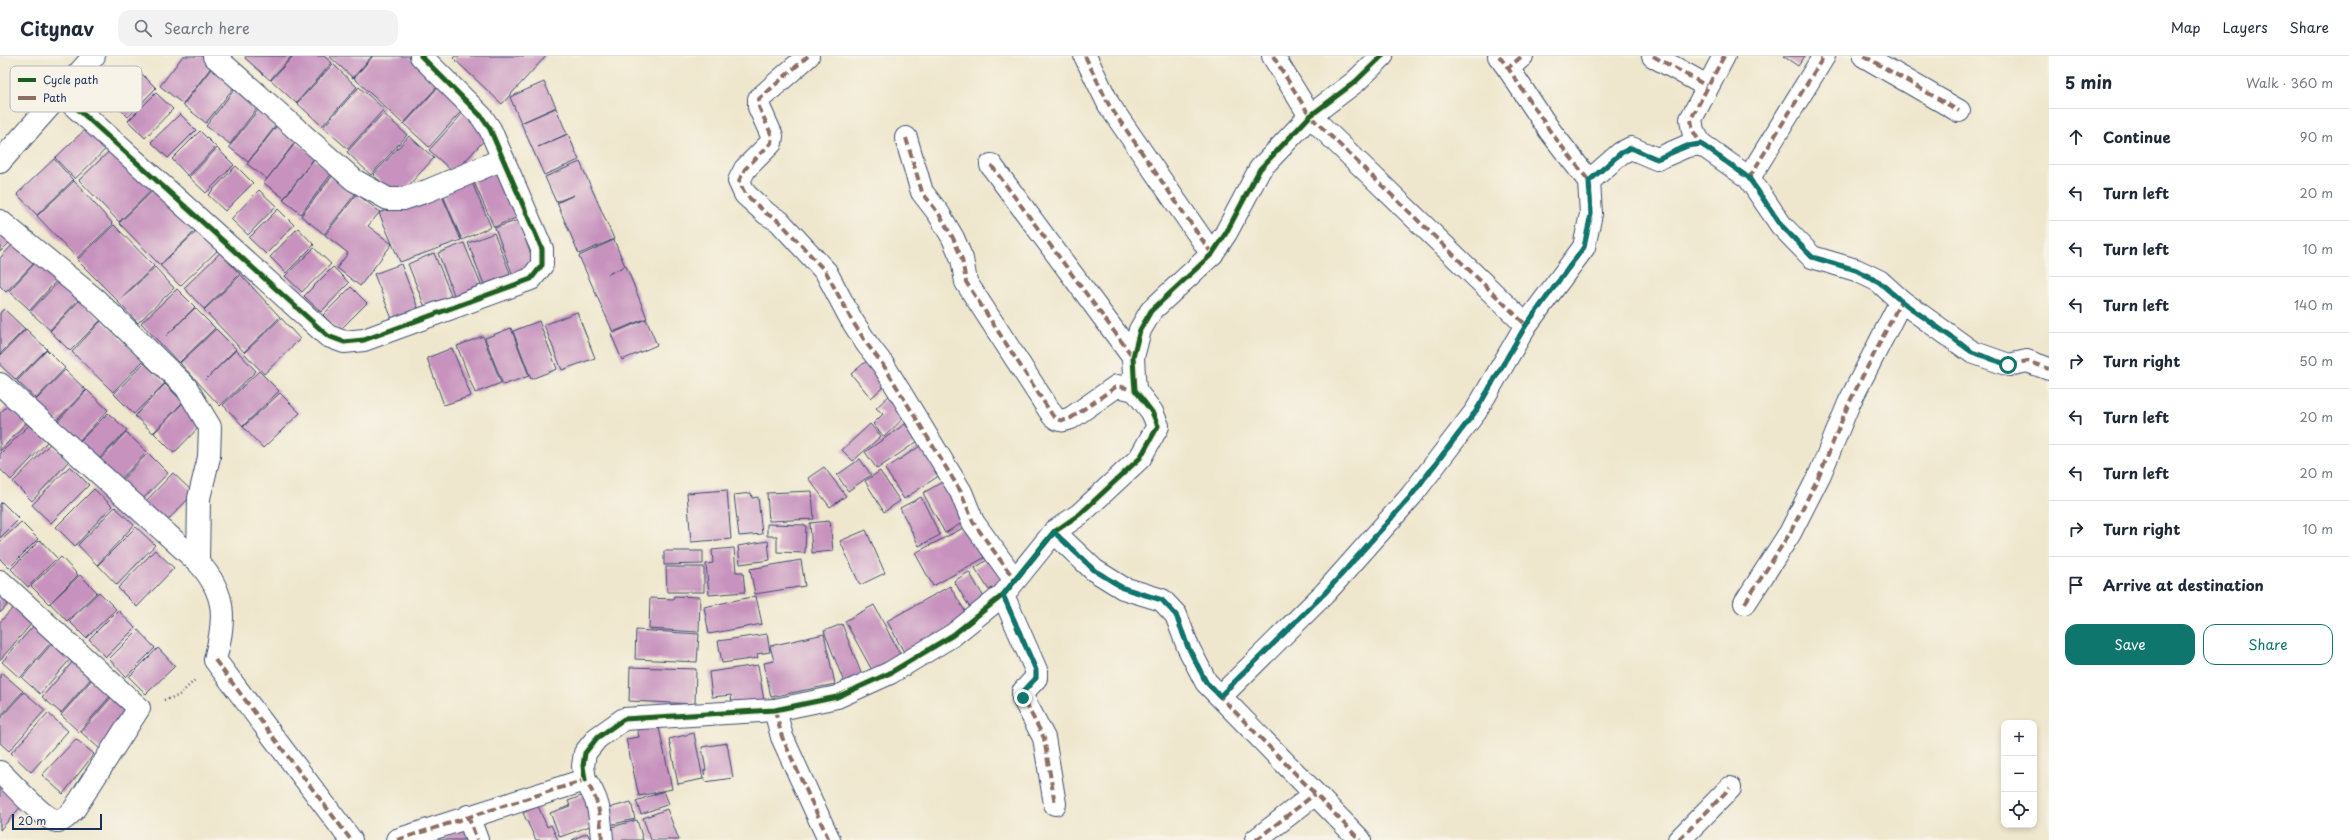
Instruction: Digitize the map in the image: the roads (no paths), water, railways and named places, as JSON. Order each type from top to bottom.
[{"type":"street","points":[[85,66],[94,56]]},
{"type":"street","points":[[214,56],[354,180],[388,199],[403,199],[421,193],[503,159]]},
{"type":"street","points":[[81,112],[328,336],[344,342],[364,340],[531,280],[542,265],[542,249],[490,129],[481,116],[421,56]]},
{"type":"street","points":[[808,56],[759,99],[759,107],[772,136],[770,143],[745,169],[739,181],[745,194],[767,214],[779,221],[826,272],[863,338],[884,366],[961,492],[973,522],[1009,587],[1036,670],[1036,678],[1023,692],[1023,698],[1044,738],[1055,804]]},
{"type":"street","points":[[1084,56],[1109,105],[1212,254]]},
{"type":"street","points":[[1273,56],[1310,116],[1526,325]]},
{"type":"street","points":[[602,840],[599,808],[595,794],[585,780],[583,766],[585,753],[597,738],[624,720],[775,710],[837,697],[863,687],[953,635],[1009,587],[1054,532],[1080,514],[1140,458],[1151,441],[1158,426],[1152,412],[1135,390],[1133,357],[1140,330],[1151,311],[1212,254],[1226,233],[1260,169],[1310,116],[1355,82],[1382,56]]},
{"type":"street","points":[[1654,56],[1707,86]]},
{"type":"street","points":[[1724,56],[1707,86],[1691,120],[1693,131],[1701,144],[1749,178],[1781,225],[1812,257],[1856,270],[1879,282],[1901,301],[1972,352],[2008,365],[2027,361],[2049,369]]},
{"type":"street","points":[[1749,178],[1824,56]]},
{"type":"street","points":[[1864,56],[1959,111]]},
{"type":"street","points":[[1220,696],[1325,593],[1411,496],[1476,411],[1526,325],[1584,247],[1591,214],[1589,181],[1550,131],[1510,60]]},
{"type":"street","points":[[0,162],[43,112]]},
{"type":"street","points":[[906,138],[922,192],[939,214],[953,238],[962,259],[966,282],[1053,416],[1058,420],[1064,421],[1071,418],[1117,386],[1135,390]]},
{"type":"street","points":[[1589,181],[1621,153],[1631,148],[1657,159],[1687,146],[1701,144]]},
{"type":"street","points":[[991,165],[1133,357]]},
{"type":"street","points":[[0,221],[95,299],[186,387],[210,427],[209,457],[199,498],[198,562]]},
{"type":"street","points":[[1745,603],[1790,534],[1820,474],[1849,403],[1901,301]]},
{"type":"street","points":[[0,384],[198,562],[211,576],[223,603],[222,634],[216,660],[351,840]]},
{"type":"street","points":[[1054,532],[1094,570],[1123,588],[1162,600],[1176,615],[1188,647],[1206,682],[1360,840]]},
{"type":"street","points":[[0,581],[139,708],[73,811],[64,820],[57,821],[46,816],[0,772]]},
{"type":"street","points":[[775,710],[782,737],[829,840]]},
{"type":"street","points":[[397,840],[468,816],[585,780]]},
{"type":"street","points":[[1679,840],[1730,788]]},
{"type":"street","points":[[1256,840],[1315,794]]},
{"type":"street","points":[[468,816],[477,840]]}]
